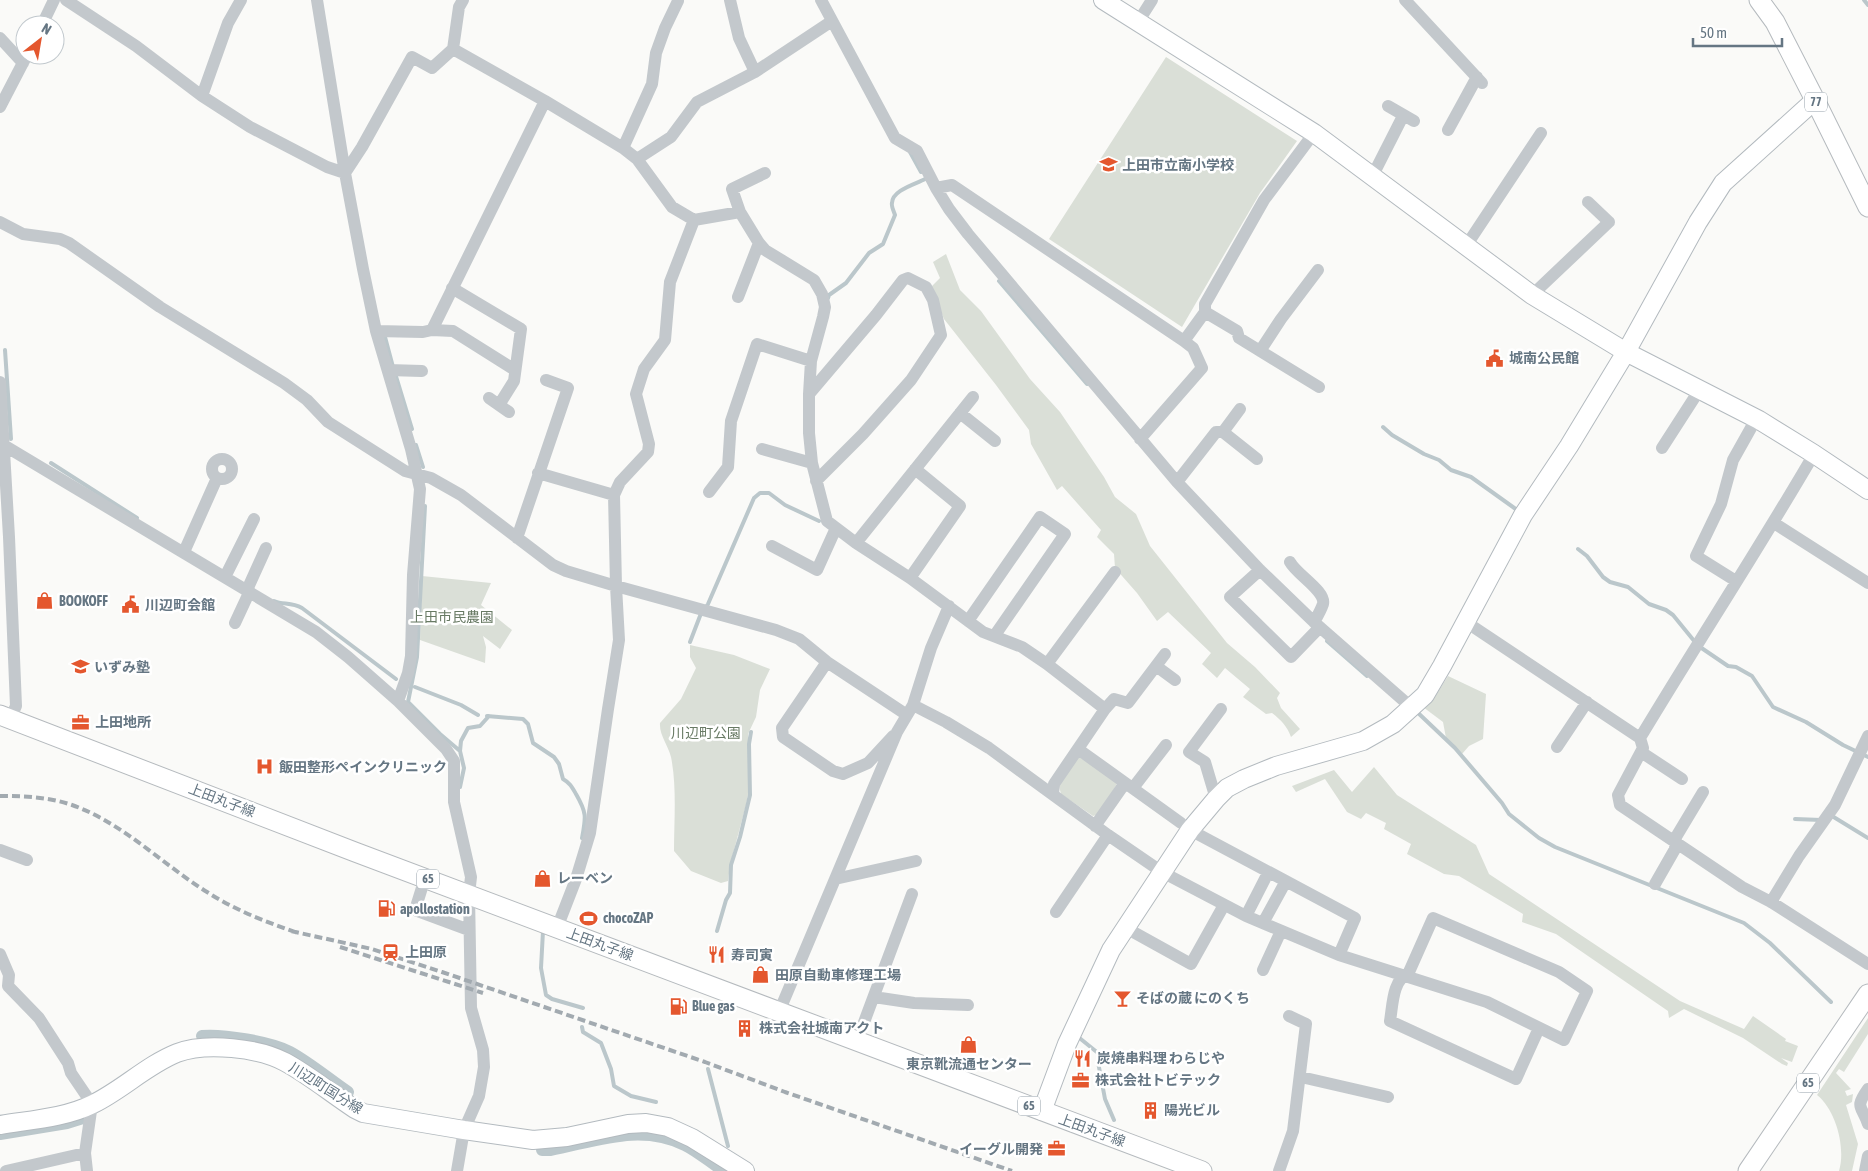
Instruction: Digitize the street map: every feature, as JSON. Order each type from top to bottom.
[{"type":"main road","name":"77","points":[[1759,0],[1775,22],[1868,207]]},
{"type":"main road","name":"上田丸子線","points":[[5,717],[425,878],[1202,1171]]},
{"type":"main road","name":"65","points":[[1748,1171],[1868,994]]},
{"type":"street","points":[[47,15],[54,0]]},
{"type":"street","points":[[66,0],[136,46],[202,96],[250,127],[326,167],[345,173]]},
{"type":"street","points":[[202,96],[228,23],[241,0]]},
{"type":"street","points":[[317,0],[345,173],[376,331],[420,489],[413,575],[411,656],[408,673],[398,700]]},
{"type":"street","points":[[345,173],[362,147],[412,57],[432,68],[453,50],[462,0]]},
{"type":"street","points":[[730,0],[739,38],[755,72]]},
{"type":"street","points":[[821,0],[895,138],[918,151],[936,188],[968,234],[1177,482],[1260,570],[1317,625],[1412,707]]},
{"type":"street","points":[[1103,0],[1314,133],[1463,246],[1532,295],[1626,352],[1756,419],[1868,490]]},
{"type":"street","points":[[1138,22],[1152,0]]},
{"type":"street","points":[[1404,0],[1479,80],[1448,130]]},
{"type":"street","points":[[622,148],[652,84],[656,53],[665,28],[678,2]]},
{"type":"street","points":[[637,159],[671,137],[697,102],[755,72],[832,21]]},
{"type":"street","points":[[0,38],[15,51]]},
{"type":"street","points":[[453,50],[545,101],[622,148],[637,159],[672,207],[694,220],[740,212]]},
{"type":"street","points":[[0,107],[22,65]]},
{"type":"street","points":[[1042,1111],[1066,1044],[1111,950],[1162,872],[1185,827],[1227,788],[1276,766],[1364,741],[1393,724],[1425,695],[1523,515],[1569,446],[1626,352],[1698,222],[1723,183],[1815,100]]},
{"type":"street","points":[[432,330],[545,101]]},
{"type":"street","points":[[1372,177],[1408,119],[1388,106]]},
{"type":"street","points":[[1184,341],[1205,312],[1205,304],[1264,200],[1314,133]]},
{"type":"street","points":[[1463,246],[1472,237],[1541,133]]},
{"type":"street","points":[[765,173],[732,189],[740,212],[765,250],[814,280],[822,294],[825,307],[811,361],[809,433],[812,463],[827,520],[856,543],[910,578],[983,632],[1022,647],[1047,664],[1104,709]]},
{"type":"street","points":[[936,188],[952,185],[1193,348],[1202,368],[1140,439]]},
{"type":"street","points":[[1532,295],[1609,222],[1588,202]]},
{"type":"street","points":[[557,928],[576,879],[590,833],[619,640],[614,495],[620,482],[648,452],[649,444],[636,394],[644,368],[664,340],[670,282],[694,220]]},
{"type":"street","points":[[0,222],[23,234],[60,239],[69,243],[160,307],[284,382],[307,400],[328,422],[405,471],[431,478],[461,495],[553,565],[566,571],[616,586],[739,618],[799,640],[828,662],[910,710],[946,722],[989,748],[1095,826],[1162,872],[1246,916],[1339,955],[1402,976],[1487,1002],[1564,1040],[1587,991],[1559,972],[1433,918],[1409,972],[1402,976],[1397,984],[1390,1021],[1516,1079],[1539,1028]]},
{"type":"street","points":[[738,297],[759,243]]},
{"type":"street","points":[[1260,351],[1281,319],[1318,270]]},
{"type":"street","points":[[809,394],[903,280],[908,278],[926,287],[933,300],[941,335],[911,380],[863,434],[816,481]]},
{"type":"street","points":[[452,288],[521,329],[514,382],[499,405]]},
{"type":"street","points":[[1205,312],[1238,331],[1239,338],[1319,387]]},
{"type":"street","points":[[376,331],[423,332],[432,330],[453,332],[515,370]]},
{"type":"street","points":[[710,492],[728,466],[731,421],[757,344],[811,361]]},
{"type":"street","points":[[388,370],[422,371]]},
{"type":"street","points":[[517,538],[568,388],[546,380]]},
{"type":"street","points":[[0,382],[5,537],[16,706],[5,717]]},
{"type":"street","points":[[1662,448],[1700,389]]},
{"type":"street","points":[[856,543],[973,397]]},
{"type":"street","points":[[1223,432],[1240,409]]},
{"type":"street","points":[[960,413],[995,440]]},
{"type":"street","points":[[1736,581],[1696,556],[1721,504],[1732,460],[1756,419]]},
{"type":"street","points":[[1177,482],[1216,432],[1223,432],[1257,458]]},
{"type":"street","points":[[1,443],[186,549],[225,577],[316,632],[398,700],[446,749],[454,761],[454,802],[471,877],[469,894],[471,1008],[474,1024],[483,1050],[484,1067],[479,1096],[464,1130],[457,1171]]},
{"type":"street","points":[[762,449],[812,463]]},
{"type":"street","points":[[1640,738],[1736,581],[1774,523],[1814,454]]},
{"type":"street","points":[[910,578],[960,506],[915,469]]},
{"type":"street","points":[[538,473],[614,495]]},
{"type":"street","points":[[186,549],[217,478]]},
{"type":"street","points":[[968,621],[1040,517],[1064,534],[995,636]]},
{"type":"street","points":[[225,577],[254,520]]},
{"type":"street","points":[[1774,523],[1868,583]]},
{"type":"street","points":[[772,546],[817,570],[836,528]]},
{"type":"street","points":[[235,623],[248,596],[247,590],[266,548]]},
{"type":"street","points":[[1260,570],[1230,597],[1291,656],[1317,625],[1324,602],[1321,593],[1295,570],[1290,562]]},
{"type":"street","points":[[1047,664],[1115,572]]},
{"type":"street","points":[[779,1012],[897,732],[910,710],[931,648],[949,606]]},
{"type":"street","points":[[1466,622],[1640,738],[1643,748],[1618,795],[1620,805],[1742,887],[1771,902],[1868,964]]},
{"type":"street","points":[[1053,794],[1054,784],[1104,709],[1114,699],[1128,703],[1165,654]]},
{"type":"street","points":[[828,662],[782,728],[783,737],[833,771],[843,774],[868,763],[897,732]]},
{"type":"street","points":[[1156,666],[1175,680]]},
{"type":"street","points":[[1557,747],[1587,702]]},
{"type":"street","points":[[1216,799],[1205,762],[1189,752],[1221,709]]},
{"type":"street","points":[[1771,902],[1799,856],[1835,805],[1868,736]]},
{"type":"street","points":[[1095,826],[1166,745]]},
{"type":"street","points":[[1078,749],[1185,827],[1355,918],[1339,955]]},
{"type":"street","points":[[1641,752],[1682,779]]},
{"type":"street","points":[[1655,884],[1676,849],[1676,836],[1703,792]]},
{"type":"street","points":[[1056,912],[1108,835]]},
{"type":"street","points":[[0,850],[27,860]]},
{"type":"street","points":[[835,880],[916,861]]},
{"type":"street","points":[[1246,916],[1268,872]]},
{"type":"street","points":[[425,878],[415,910],[469,930]]},
{"type":"street","points":[[1263,923],[1286,881]]},
{"type":"street","points":[[857,1041],[912,894]]},
{"type":"street","points":[[1126,928],[1190,964],[1224,905]]},
{"type":"street","points":[[1263,970],[1281,931]]},
{"type":"street","points":[[0,954],[8,975],[8,986],[39,1018],[68,1062],[71,1073],[92,1104],[85,1153],[87,1171]]},
{"type":"street","points":[[874,997],[914,1004],[968,1004]]},
{"type":"street","points":[[1279,1171],[1293,1131],[1306,1024],[1289,1016]]},
{"type":"street","name":"川辺町国分線","points":[[0,1125],[61,1114],[92,1104],[177,1053],[212,1047],[235,1049],[272,1057],[285,1062],[363,1113],[533,1140],[567,1137],[628,1124],[646,1123],[668,1127],[692,1138],[745,1171]]},
{"type":"street","points":[[1300,1076],[1388,1097]]},
{"type":"street","points":[[1868,1089],[1860,1100],[1860,1105],[1868,1124]]},
{"type":"street","points":[[6,1171],[85,1153]]},
{"type":"street","points":[[1865,1171],[1868,1156]]},
{"type":"green space","points":[[1166,57],[1297,141],[1260,193],[1182,327],[1049,239]]},
{"type":"green space","points":[[946,254],[960,290],[981,311],[1030,379],[1060,412],[1104,477],[1115,497],[1136,514],[1150,546],[1227,643],[1255,667],[1280,693],[1277,698],[1281,708],[1300,729],[1291,737],[1286,726],[1272,713],[1266,714],[1243,697],[1250,689],[1225,668],[1217,678],[1202,664],[1211,653],[1168,612],[1157,621],[1137,593],[1115,568],[1114,554],[1097,537],[1101,530],[1062,486],[1057,490],[1031,444],[1029,430],[944,319],[931,287],[940,278],[933,262]]},
{"type":"green space","name":"上田市民農園","points":[[422,576],[491,583],[481,605],[512,630],[500,649],[483,636],[486,647],[485,663],[420,640]]},
{"type":"green space","name":"川辺町公園","points":[[690,645],[734,655],[770,669],[760,690],[756,717],[748,734],[748,795],[746,805],[730,865],[728,881],[721,883],[691,871],[674,851],[675,792],[673,768],[670,753],[661,732],[660,723],[681,699],[696,668],[690,657]]},
{"type":"green space","points":[[1448,676],[1486,694],[1483,739],[1469,746],[1462,754],[1446,738],[1443,722],[1423,707],[1433,700]]},
{"type":"green space","points":[[1078,756],[1119,780],[1100,814],[1093,816],[1061,794],[1059,786]]},
{"type":"green space","points":[[1374,767],[1397,795],[1476,845],[1489,874],[1680,1001],[1744,1029],[1753,1016],[1786,1039],[1785,1041],[1798,1046],[1792,1062],[1781,1058],[1788,1063],[1787,1066],[1782,1064],[1743,1038],[1684,1009],[1669,1018],[1668,1011],[1556,934],[1522,922],[1523,914],[1459,876],[1444,874],[1407,854],[1411,844],[1384,829],[1386,823],[1366,813],[1361,819],[1347,812],[1325,779],[1296,792],[1292,786],[1334,770],[1352,792]]},
{"type":"green space","points":[[1868,1018],[1868,1034],[1844,1072],[1839,1069],[1836,1073],[1851,1089],[1845,1091],[1847,1096],[1853,1094],[1852,1102],[1846,1105],[1858,1144],[1852,1171],[1839,1171],[1841,1152],[1838,1130],[1829,1110],[1817,1095]]},
{"type":"waterway","points":[[1864,0],[1868,5]]},
{"type":"waterway","points":[[910,152],[921,172]]},
{"type":"waterway","points":[[828,298],[829,295],[846,283],[869,253],[883,244],[895,215],[892,204],[896,194],[925,179]]},
{"type":"waterway","points":[[999,281],[1087,384]]},
{"type":"waterway","points":[[385,337],[393,367]]},
{"type":"waterway","points":[[5,350],[11,439]]},
{"type":"waterway","points":[[395,373],[412,429]]},
{"type":"waterway","points":[[1383,427],[1392,435],[1424,454],[1439,460],[1451,470],[1471,477],[1517,510]]},
{"type":"waterway","points":[[416,445],[423,467]]},
{"type":"waterway","points":[[51,463],[137,518]]},
{"type":"waterway","points":[[690,642],[754,498],[760,493],[769,493],[785,505],[819,521]]},
{"type":"waterway","points":[[425,506],[417,657],[408,702],[460,751],[464,768],[460,787]]},
{"type":"waterway","points":[[1578,549],[1587,556],[1603,577],[1610,582],[1628,587],[1649,604],[1666,610],[1673,615],[1695,642]]},
{"type":"waterway","points":[[274,601],[302,608],[396,679]]},
{"type":"waterway","points":[[1327,641],[1367,676]]},
{"type":"waterway","points":[[1700,647],[1728,666],[1736,667],[1752,676],[1773,707],[1806,722],[1843,745],[1868,757]]},
{"type":"waterway","points":[[415,687],[461,705],[478,715]]},
{"type":"waterway","points":[[1416,711],[1455,748],[1502,803],[1509,814],[1539,838],[1555,847],[1744,923],[1770,943],[1831,1002]]},
{"type":"waterway","points":[[487,716],[523,719],[528,724],[533,743],[554,757],[559,764],[563,779],[572,787],[584,811],[585,820],[582,838]]},
{"type":"waterway","points":[[460,751],[461,741],[468,728],[480,726],[489,716]]},
{"type":"waterway","points":[[717,931],[726,900],[730,893],[731,865],[750,795],[749,744],[751,732]]},
{"type":"waterway","points":[[1832,816],[1868,838]]},
{"type":"waterway","points":[[1795,819],[1821,820]]},
{"type":"waterway","points":[[543,931],[541,968],[546,995],[552,999],[583,1008]]},
{"type":"waterway","points":[[582,1027],[583,1032],[601,1043],[611,1069],[614,1086],[631,1096],[656,1102]]},
{"type":"waterway","points":[[202,1036],[222,1036],[282,1048],[305,1061],[348,1092]]},
{"type":"waterway","points":[[1077,1036],[1098,1053],[1105,1099],[1114,1120]]},
{"type":"waterway","points":[[708,1069],[728,1146]]},
{"type":"waterway","points":[[0,1134],[67,1123],[83,1118]]},
{"type":"waterway","points":[[542,1150],[618,1136],[652,1135],[685,1145],[724,1171]]},
{"type":"railway","points":[[0,796],[54,800],[91,813],[125,833],[190,881],[218,898],[251,915],[298,933]]},
{"type":"railway","points":[[291,931],[372,949],[442,972],[705,1062],[785,1092],[1012,1171]]},
{"type":"railway","points":[[340,947],[483,993]]},
{"type":"place","name":"上田市立南小学校","points":[[1108,165]]},
{"type":"place","name":"城南公民館","points":[[1495,358]]},
{"type":"place","name":"BOOKOFF","points":[[45,601]]},
{"type":"place","name":"川辺町会館","points":[[131,605]]},
{"type":"place","name":"いずみ塾","points":[[80,667]]},
{"type":"place","name":"上田地所","points":[[81,722]]},
{"type":"place","name":"飯田整形ペインクリニック","points":[[265,767]]},
{"type":"place","name":"レーベン","points":[[543,878]]},
{"type":"place","name":"apollostation","points":[[386,909]]},
{"type":"place","name":"chocoZAP","points":[[589,918]]},
{"type":"place","name":"上田原","points":[[391,952]]},
{"type":"place","name":"寿司寅","points":[[717,955]]},
{"type":"place","name":"田原自動車修理工場","points":[[761,975]]},
{"type":"place","name":"そばの蔵 にのくち","points":[[1122,998]]},
{"type":"place","name":"Blue gas","points":[[678,1006]]},
{"type":"place","name":"株式会社城南アクト","points":[[745,1028]]},
{"type":"place","name":"東京靴流通センター","points":[[969,1044]]},
{"type":"place","name":"炭焼串料理 わらじや","points":[[1083,1058]]},
{"type":"place","name":"株式会社トビテック","points":[[1081,1080]]},
{"type":"place","name":"陽光ビル","points":[[1150,1110]]},
{"type":"place","name":"イーグル開発","points":[[1057,1149]]}]
